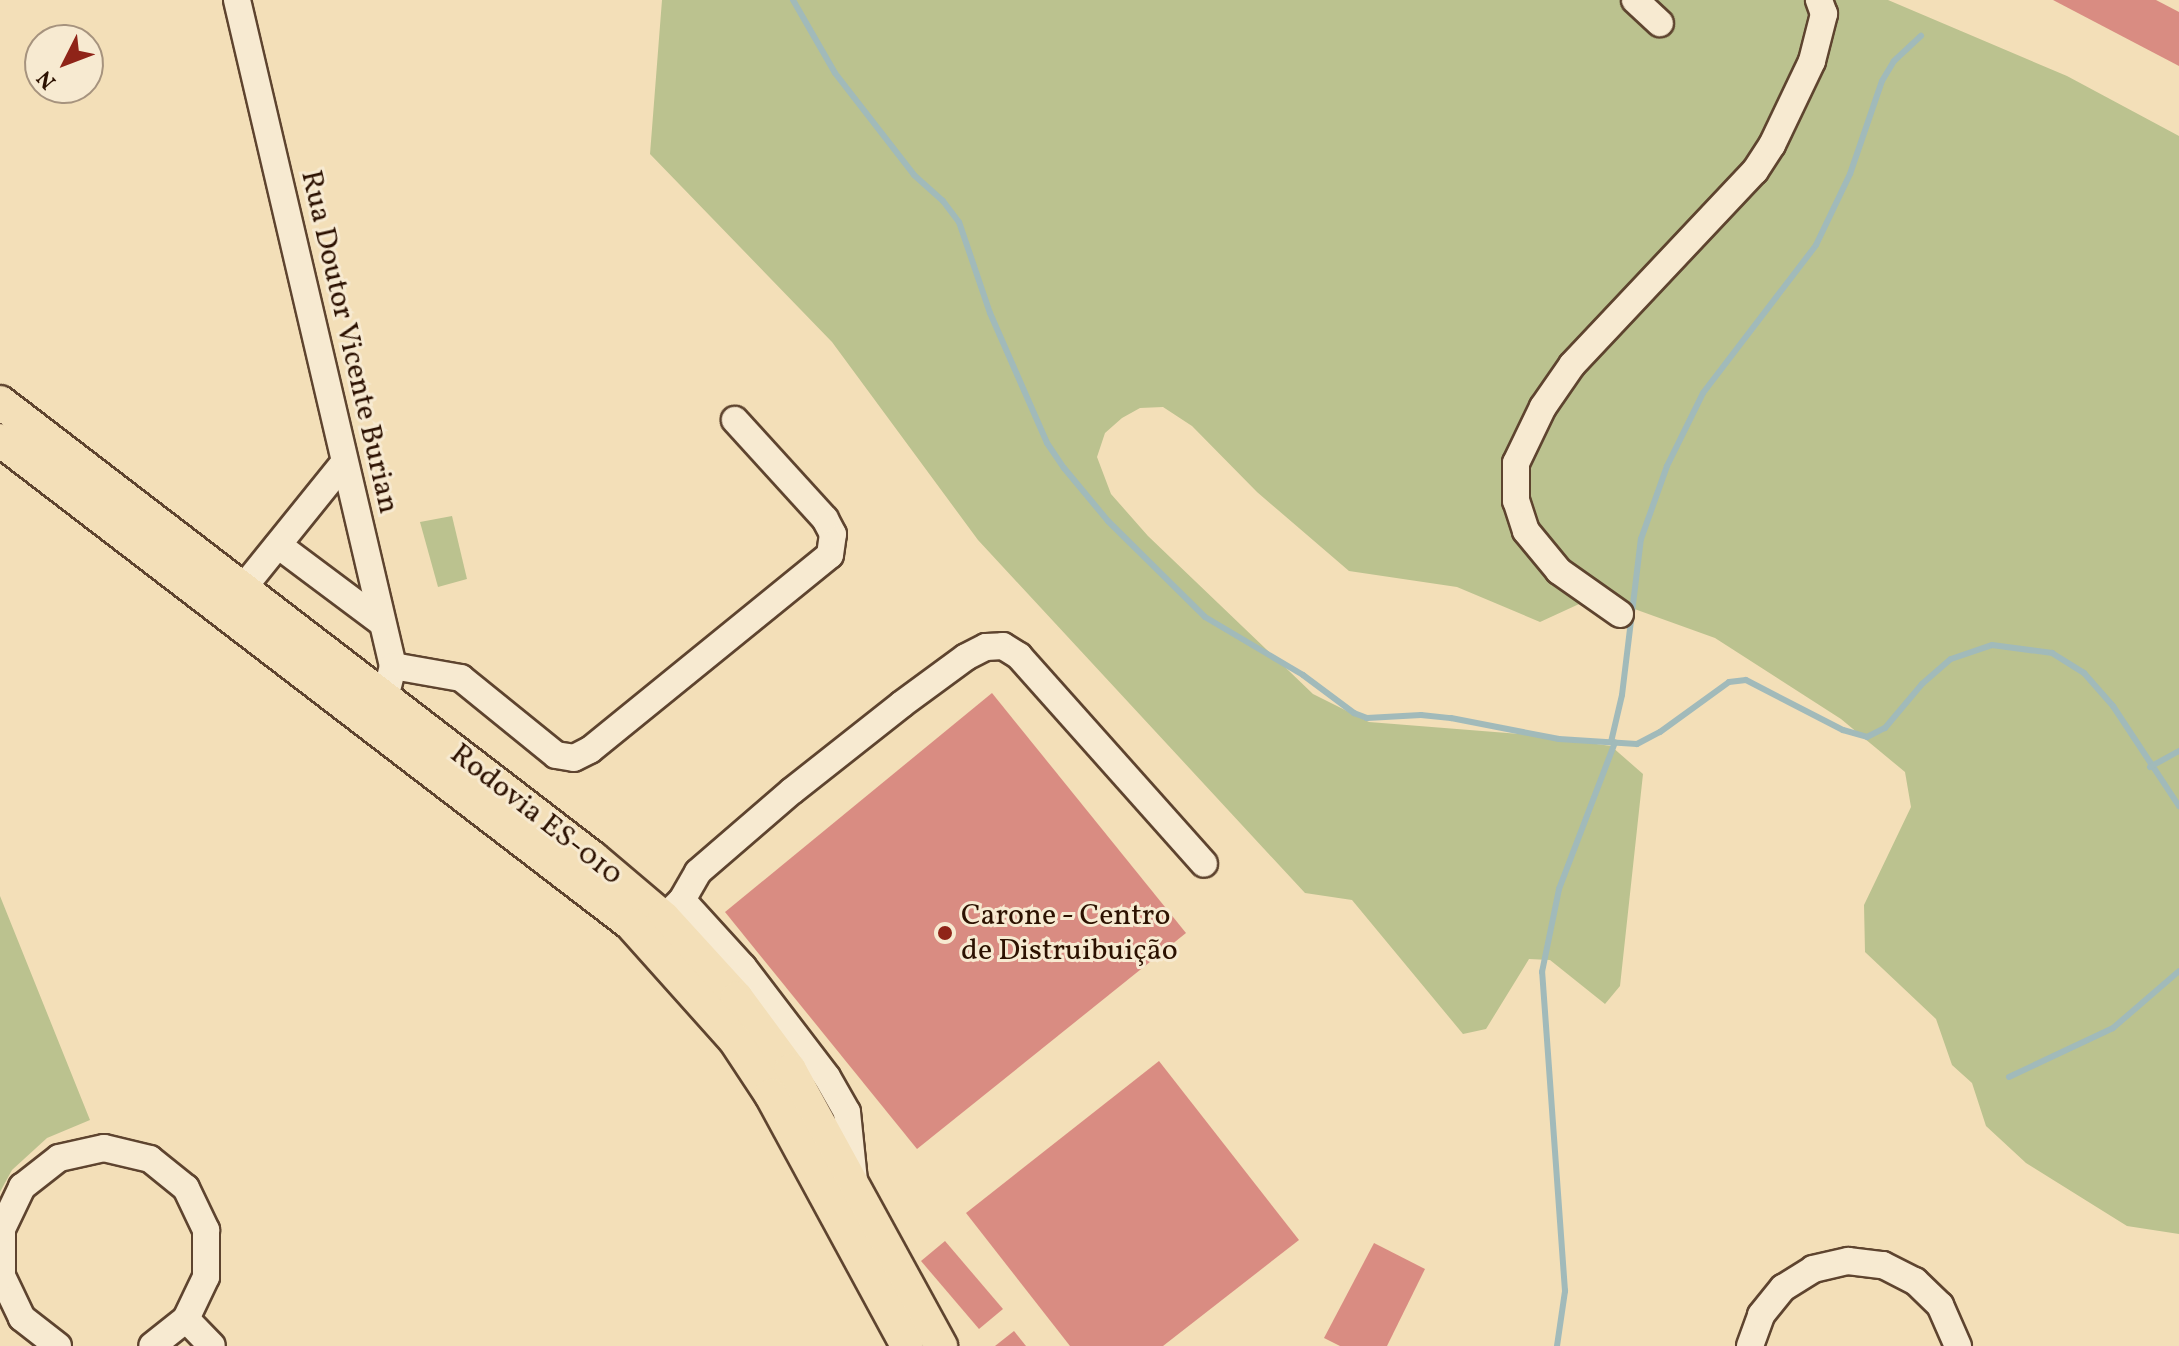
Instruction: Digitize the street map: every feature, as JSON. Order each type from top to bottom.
[{"type":"main road","name":"Rodovia ES-010","points":[[0,402],[592,857],[673,909],[707,962],[790,1070],[941,1346]]},
{"type":"main road","name":"Rodovia ES-010","points":[[0,440],[631,924],[734,1039],[771,1095],[907,1346]]},
{"type":"street","name":"Rua Doutor Vicente Burian","points":[[237,0],[393,666],[385,699]]},
{"type":"street","points":[[1635,0],[1660,23]]},
{"type":"street","points":[[1620,614],[1559,571],[1526,531],[1516,501],[1516,463],[1543,407],[1572,365],[1755,171],[1772,145],[1812,61],[1824,14],[1819,0]]},
{"type":"street","points":[[393,666],[461,678],[556,755],[574,758],[590,750],[830,555],[833,534],[825,519],[735,420]]},
{"type":"street","points":[[243,588],[344,463]]},
{"type":"street","points":[[278,545],[381,622]]},
{"type":"street","points":[[673,909],[698,872],[792,791],[902,704],[966,657],[986,647],[1003,646],[1019,656],[1204,864]]},
{"type":"street","points":[[58,1346],[22,1318],[15,1304],[2,1276],[2,1229],[22,1187],[59,1158],[104,1148],[150,1159],[186,1188],[206,1230],[206,1277],[186,1319],[152,1346]]},
{"type":"street","points":[[1750,1346],[1761,1315],[1783,1288],[1813,1269],[1848,1261],[1883,1265],[1915,1281],[1940,1305],[1958,1346]]},
{"type":"street","points":[[186,1319],[212,1346]]},
{"type":"green space","points":[[662,0],[1888,0],[2067,76],[2179,136],[2179,1234],[2127,1226],[2026,1163],[1986,1126],[1972,1083],[1952,1065],[1936,1019],[1865,952],[1864,905],[1911,807],[1905,772],[1841,719],[1715,638],[1615,602],[1590,599],[1540,622],[1457,587],[1349,571],[1257,492],[1192,426],[1163,407],[1140,408],[1105,433],[1097,457],[1111,494],[1148,536],[1313,694],[1369,722],[1532,735],[1611,746],[1643,774],[1620,986],[1605,1004],[1550,960],[1529,959],[1486,1029],[1463,1034],[1352,900],[1305,893],[978,540],[832,342],[650,154]]},
{"type":"green space","points":[[452,516],[467,579],[438,587],[420,522]]},
{"type":"green space","points":[[0,896],[90,1120],[47,1138],[12,1170],[0,1192]]},
{"type":"building","points":[[2053,0],[2156,0],[2179,12],[2179,66]]},
{"type":"building","points":[[992,693],[1186,933],[917,1149],[725,912]]},
{"type":"building","points":[[1159,1061],[1299,1240],[1163,1346],[1070,1346],[966,1213]]},
{"type":"building","points":[[945,1241],[1003,1309],[979,1329],[921,1261]]},
{"type":"building","points":[[1374,1243],[1425,1269],[1387,1346],[1340,1346],[1324,1338]]},
{"type":"building","points":[[1014,1331],[1026,1346],[995,1346]]},
{"type":"waterway","points":[[793,0],[835,73],[914,175],[943,201],[959,222],[990,313],[1047,443],[1064,468],[1108,521],[1205,617],[1303,675],[1354,713],[1367,718],[1421,715],[1451,718],[1559,739],[1637,744],[1660,732],[1729,682],[1746,680],[1843,730],[1867,737],[1885,728],[1922,684],[1951,659],[1992,645],[2052,653],[2084,673],[2113,706],[2179,806]]},
{"type":"waterway","points":[[1611,742],[1622,695],[1641,539],[1667,466],[1703,393],[1816,245],[1850,174],[1882,81],[1894,61],[1921,36]]},
{"type":"waterway","points":[[1557,1346],[1565,1291],[1542,972],[1559,889],[1615,742]]},
{"type":"waterway","points":[[2150,767],[2179,751]]},
{"type":"waterway","points":[[2009,1077],[2113,1028],[2179,971]]},
{"type":"place","name":"Carone - Centro de Distruibuição","points":[[945,933]]}]
